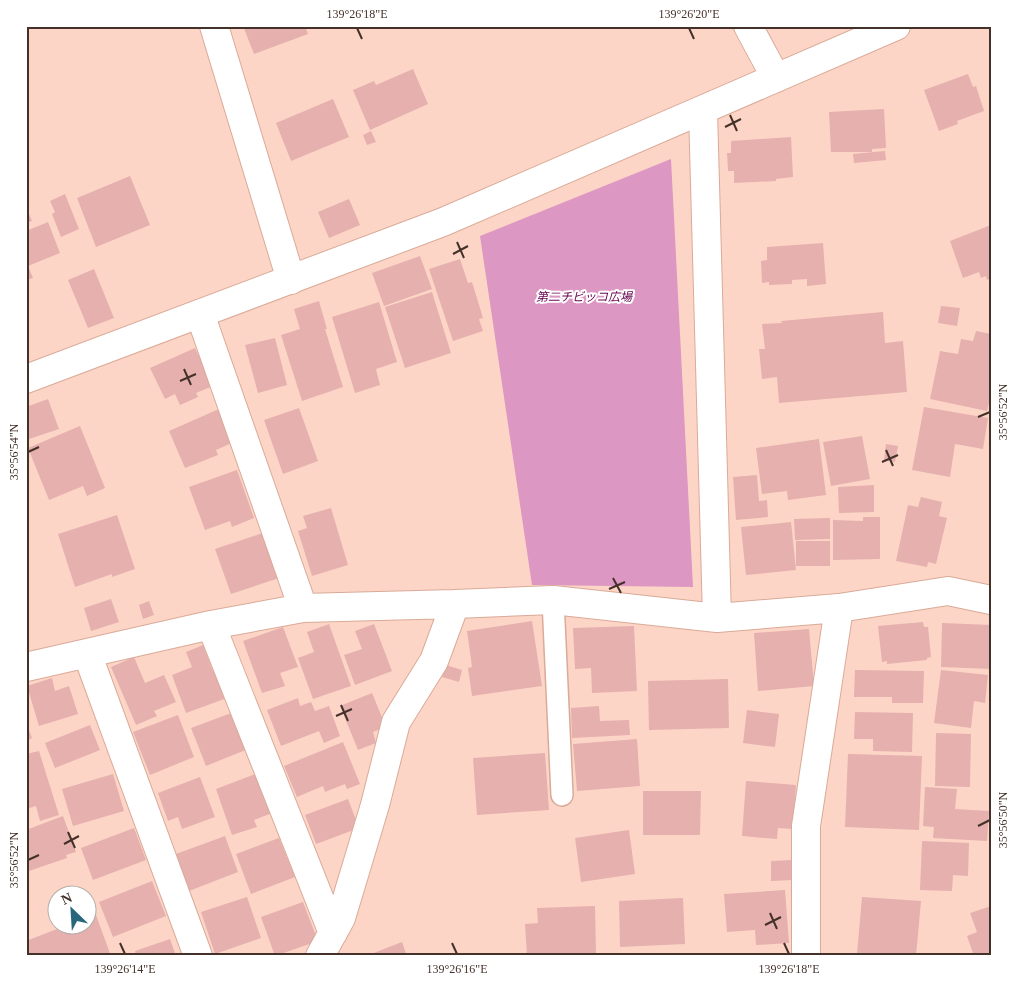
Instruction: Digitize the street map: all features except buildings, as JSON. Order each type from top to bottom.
[{"type":"street","points":[[214,26],[291,280]]},
{"type":"street","points":[[748,26],[776,78]]},
{"type":"street","points":[[26,379],[443,222],[896,26]]},
{"type":"street","points":[[703,111],[717,618]]},
{"type":"street","points":[[200,314],[303,608]]},
{"type":"street","points":[[26,667],[212,625],[303,608],[553,600],[717,618],[839,608],[948,591],[991,600]]},
{"type":"street","points":[[327,944],[341,918],[372,815],[396,722],[434,661],[455,604]]},
{"type":"street","points":[[806,956],[806,826],[839,608]]},
{"type":"street","points":[[212,625],[327,944]]},
{"type":"street","points":[[86,653],[198,956]]},
{"type":"lane","points":[[553,600],[562,795]]},
{"type":"green space","name":"第二チビッコ広場","points":[[671,159],[693,587],[532,585],[480,236]]}]
